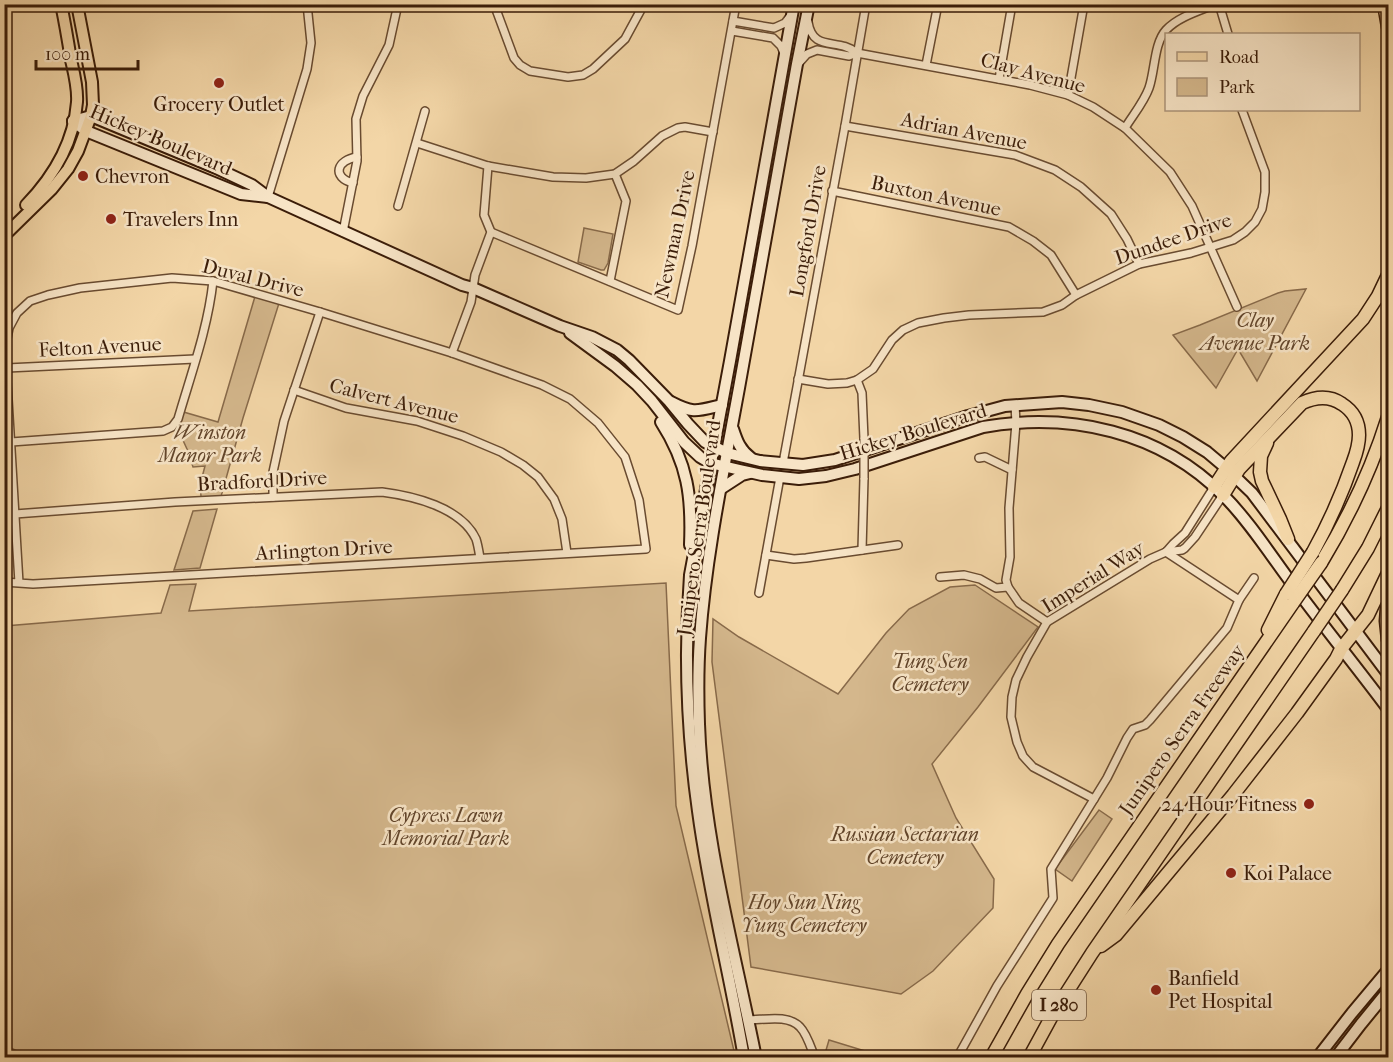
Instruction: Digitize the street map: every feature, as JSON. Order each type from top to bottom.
[{"type":"highway","points":[[1384,4],[1389,27]]},
{"type":"highway","points":[[1219,491],[1230,472],[1296,390],[1363,319],[1389,275]]},
{"type":"highway","points":[[1230,472],[1239,469],[1302,403],[1320,397],[1332,399],[1343,404],[1353,414],[1359,436],[1351,469],[1335,510],[1290,598]]},
{"type":"highway","name":"Junipero Serra Freeway","points":[[992,1058],[1017,1011],[1058,944],[1257,656],[1290,598],[1321,563],[1360,491],[1389,417]]},
{"type":"highway","points":[[1275,431],[1263,451],[1260,471],[1262,481],[1288,539]]},
{"type":"highway","name":"I 280","points":[[1029,1058],[1053,1014],[1092,953],[1342,590],[1389,508]]},
{"type":"highway","points":[[1092,953],[1116,935],[1233,795],[1297,713],[1341,649],[1368,615],[1389,573]]},
{"type":"highway","points":[[1389,595],[1386,621],[1389,640]]},
{"type":"main road","points":[[4,226],[37,194],[57,165],[71,134],[77,101],[76,82],[61,4]]},
{"type":"main road","points":[[4,236],[68,170],[91,116],[92,82],[77,4]]},
{"type":"main road","name":"Junipero Serra Boulevard","points":[[756,1058],[712,844],[701,753],[700,638],[705,586],[727,453],[809,4]]},
{"type":"main road","name":"Junipero Serra Boulevard","points":[[744,1058],[703,845],[694,782],[686,644],[690,575],[793,9]]},
{"type":"main road","name":"Hickey Boulevard","points":[[73,121],[91,116],[216,168],[252,184],[268,197],[343,232],[462,285],[592,337],[617,350],[629,360],[696,433],[713,447],[727,453],[803,465],[834,460],[968,416],[1015,405],[1062,402],[1130,414],[1159,425],[1201,448],[1256,498],[1389,674]]},
{"type":"main road","name":"Hickey Boulevard","points":[[73,121],[86,131],[241,194],[268,197]]},
{"type":"main road","name":"Hickey Boulevard","points":[[560,326],[620,371],[647,396],[700,457],[710,463],[750,472],[799,479],[833,475],[964,432],[991,426],[1040,421],[1085,425],[1142,441],[1194,470],[1219,491],[1245,521],[1389,709]]},
{"type":"main road","points":[[647,396],[674,443],[686,477],[691,516],[690,575]]},
{"type":"main road","points":[[669,401],[689,411],[722,405]]},
{"type":"main road","points":[[732,425],[740,447],[754,459]]},
{"type":"main road","points":[[722,488],[750,472]]},
{"type":"main road","points":[[1317,1058],[1344,1022],[1389,970]]},
{"type":"main road","points":[[1335,1058],[1389,991]]},
{"type":"street","points":[[268,197],[307,69],[311,43],[307,4]]},
{"type":"street","points":[[343,232],[357,157],[356,119],[363,96],[389,45],[398,4]]},
{"type":"street","points":[[494,4],[514,58],[520,65],[530,71],[568,76],[583,75],[625,39],[644,4]]},
{"type":"street","name":"Newman Drive","points":[[490,232],[678,310],[692,246],[736,4]]},
{"type":"street","name":"Longford Drive","points":[[783,463],[866,4]]},
{"type":"street","points":[[927,65],[938,4]]},
{"type":"street","points":[[999,79],[1012,4]]},
{"type":"street","points":[[1068,95],[1084,4]]},
{"type":"street","points":[[1125,128],[1149,90],[1155,68],[1158,42],[1166,30],[1179,20],[1217,4],[1228,33]]},
{"type":"street","points":[[734,21],[774,28],[785,23],[793,9]]},
{"type":"street","name":"Clay Avenue","points":[[807,16],[810,34],[815,38],[850,47],[857,53]]},
{"type":"street","points":[[732,31],[772,38],[781,46],[785,56]]},
{"type":"street","name":"Clay Avenue","points":[[797,64],[807,54],[817,50],[849,56],[857,53],[1030,85],[1068,95],[1093,107],[1125,128],[1170,172],[1192,206],[1238,307]]},
{"type":"street","points":[[398,206],[425,111]]},
{"type":"street","name":"Dundee Drive","points":[[857,380],[873,369],[892,340],[903,330],[918,323],[969,315],[1043,312],[1062,305],[1076,295],[1139,264],[1191,253],[1233,240],[1245,232],[1255,222],[1262,209],[1265,172],[1242,111]]},
{"type":"street","name":"Adrian Avenue","points":[[845,126],[1015,155],[1055,170],[1082,187],[1111,214],[1139,264]]},
{"type":"street","points":[[417,143],[488,166],[553,177],[586,178],[615,174],[634,161],[662,136],[678,128],[713,132]]},
{"type":"street","points":[[353,183],[342,177],[339,169],[346,160],[357,157]]},
{"type":"street","points":[[452,353],[471,302],[475,275],[490,232],[484,215],[488,166]]},
{"type":"street","points":[[610,281],[626,201],[615,174]]},
{"type":"street","name":"Buxton Avenue","points":[[832,191],[1009,227],[1051,255],[1076,295]]},
{"type":"street","name":"Duval Drive","points":[[19,583],[5,349],[9,328],[17,314],[30,301],[48,295],[80,288],[172,279],[213,281],[320,312],[452,353],[542,385],[570,399],[598,423],[625,457],[639,500],[646,549]]},
{"type":"street","points":[[11,442],[163,431],[172,427],[178,419],[211,304],[213,281]]},
{"type":"street","points":[[273,497],[273,472],[284,421],[320,312]]},
{"type":"street","name":"Felton Avenue","points":[[7,368],[195,359]]},
{"type":"street","points":[[798,379],[838,385],[857,380],[862,393],[864,439],[862,550]]},
{"type":"street","name":"Calvert Avenue","points":[[294,390],[346,408],[417,421],[463,436],[501,452],[523,465],[538,477],[554,499],[562,519],[567,553]]},
{"type":"street","points":[[1015,405],[1016,423],[1009,508],[1010,557],[1006,580],[1019,603],[1047,622]]},
{"type":"street","points":[[979,458],[985,457],[1012,470]]},
{"type":"street","points":[[759,593],[780,477]]},
{"type":"street","name":"Imperial Way","points":[[1166,552],[1185,534],[1219,491]]},
{"type":"street","name":"Imperial Way","points":[[1094,799],[1033,768],[1023,756],[1011,717],[1016,680],[1047,622],[1150,559],[1166,552],[1182,550],[1188,545],[1219,491]]},
{"type":"street","name":"Bradford Drive","points":[[15,514],[175,502],[382,492],[408,496],[442,508],[468,527],[476,540],[480,558]]},
{"type":"street","points":[[766,555],[794,559],[898,545]]},
{"type":"street","name":"Arlington Drive","points":[[4,582],[33,584],[646,549]]},
{"type":"street","points":[[1166,552],[1239,600]]},
{"type":"street","points":[[940,577],[964,575],[980,579],[996,588],[1008,587]]},
{"type":"street","points":[[957,1058],[997,986],[1053,898],[1051,869],[1107,778],[1127,738],[1133,729],[1150,720],[1227,628],[1239,600],[1254,578]]},
{"type":"street","points":[[748,1020],[782,1019],[794,1022],[802,1029],[814,1058]]},
{"type":"green space","points":[[584,228],[613,234],[608,263],[604,270],[578,262]]},
{"type":"green space","name":"Clay Avenue Park","points":[[1306,289],[1257,381],[1238,349],[1216,388],[1173,335],[1278,293]]},
{"type":"green space","name":"Winston Manor Park","points":[[256,293],[280,300],[220,500],[198,501],[201,496],[200,485],[205,466],[193,467],[175,423],[180,411],[218,422]]},
{"type":"green space","points":[[217,509],[200,568],[174,570],[193,511]]},
{"type":"green space","name":"Cypress Lawn Memorial Park","points":[[666,583],[676,806],[735,1055],[706,1058],[31,1058],[5,1045],[5,626],[161,613],[170,585],[196,584],[189,611]]},
{"type":"green space","points":[[975,585],[1038,627],[932,764],[956,818],[994,879],[993,908],[933,971],[901,994],[751,967],[712,662],[713,619],[739,637],[838,694],[886,633],[909,609],[950,587]]},
{"type":"green space","points":[[1099,810],[1112,819],[1072,881],[1055,869]]},
{"type":"green space","points":[[829,1040],[865,1051],[863,1057],[824,1057]]},
{"type":"place","name":"Grocery Outlet","points":[[219,83]]},
{"type":"place","name":"Chevron","points":[[83,176]]},
{"type":"place","name":"Travelers Inn","points":[[111,219]]},
{"type":"place","name":"24 Hour Fitness","points":[[1309,804]]},
{"type":"place","name":"Koi Palace","points":[[1231,873]]},
{"type":"place","name":"Banfield Pet Hospital","points":[[1156,990]]},
{"type":"park label","name":"Tung Sen Cemetery","points":[[930,672]]},
{"type":"park label","name":"Russian Sectarian Cemetery","points":[[905,846]]},
{"type":"park label","name":"Hoy Sun Ning Yung Cemetery","points":[[804,914]]}]
